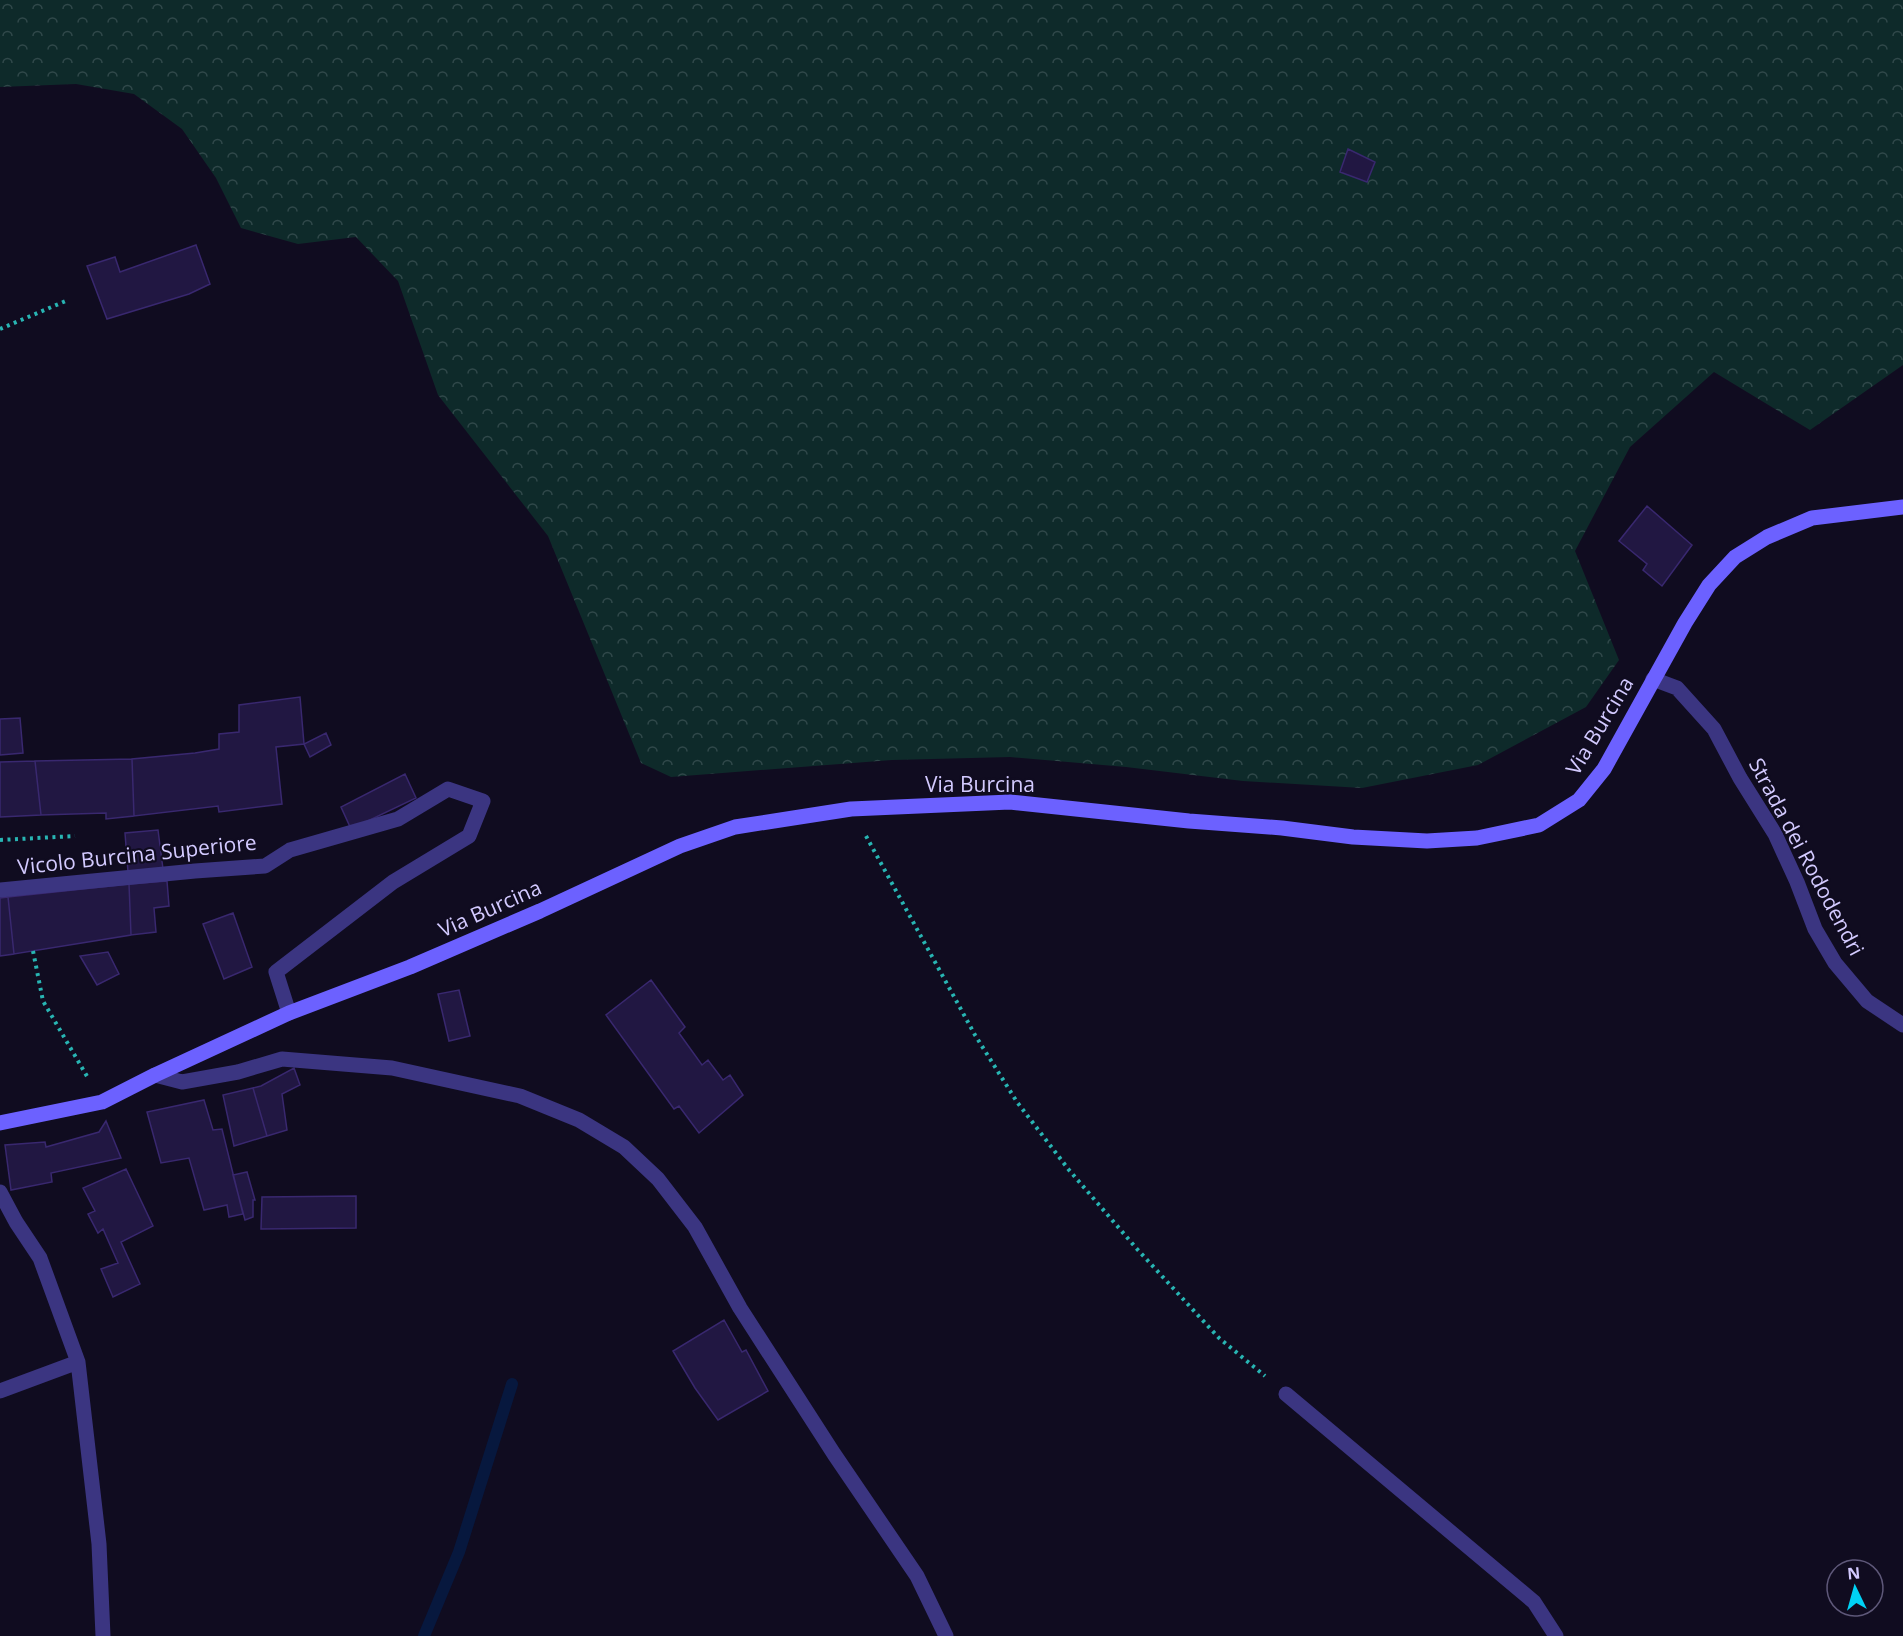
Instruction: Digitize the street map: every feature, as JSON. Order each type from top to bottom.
[{"type":"street","name":"Via Burcina","points":[[0,1123],[102,1102],[289,1013],[410,967],[540,911],[680,846],[735,827],[851,809],[1010,802],[1353,837],[1427,841],[1477,838],[1539,825],[1579,800],[1604,769],[1653,679],[1709,585],[1735,556],[1767,537],[1812,518],[1903,507]]},
{"type":"street","name":"Strada dei Rododendri","points":[[1653,679],[1677,688],[1714,729],[1740,778],[1775,834],[1815,929],[1835,963],[1867,1000],[1903,1025]]},
{"type":"street","name":"Vicolo Burcina Superiore","points":[[0,890],[265,866],[290,850],[398,819],[448,789],[483,801],[469,836],[393,882],[276,972],[289,1013]]},
{"type":"street","points":[[155,1075],[182,1082],[238,1072],[282,1059],[392,1068],[520,1096],[579,1120],[624,1147],[658,1179],[695,1227],[740,1308],[834,1454],[917,1576],[946,1636]]},
{"type":"street","points":[[0,1192],[16,1222],[40,1258],[78,1362],[99,1544],[103,1636]]},
{"type":"street","points":[[0,1391],[78,1362]]},
{"type":"street","points":[[1286,1394],[1534,1602],[1556,1636]]},
{"type":"path","points":[[0,329],[68,300]]},
{"type":"path","points":[[851,809],[939,973],[1017,1102],[1069,1170],[1137,1249],[1219,1338],[1286,1394]]},
{"type":"path","points":[[0,840],[75,836]]},
{"type":"path","points":[[33,951],[43,1001],[102,1102]]},
{"type":"green space","points":[[0,0],[1903,0],[1903,365],[1810,430],[1714,372],[1630,447],[1575,551],[1619,660],[1586,707],[1478,765],[1362,788],[1243,781],[1126,767],[1010,757],[892,760],[671,777],[641,763],[548,536],[438,395],[398,281],[356,237],[298,244],[241,228],[216,178],[182,129],[134,94],[76,84],[0,87]]},
{"type":"building","points":[[1348,149],[1375,162],[1367,182],[1340,172]]},
{"type":"building","points":[[196,245],[210,284],[189,294],[107,319],[87,266],[115,257],[120,272]]},
{"type":"building","points":[[1647,506],[1692,545],[1662,586],[1643,570],[1647,564],[1619,541]]},
{"type":"building","points":[[300,697],[304,744],[276,747],[282,804],[219,812],[218,806],[134,816],[132,759],[219,749],[219,734],[239,732],[239,705]]},
{"type":"building","points":[[20,718],[23,753],[0,755],[0,719]]},
{"type":"building","points":[[326,733],[331,745],[310,757],[304,744]]},
{"type":"building","points":[[132,759],[134,816],[106,819],[106,813],[41,815],[35,761]]},
{"type":"building","points":[[35,761],[41,815],[0,817],[0,762]]},
{"type":"building","points":[[405,774],[416,798],[351,829],[341,807]]},
{"type":"building","points":[[158,830],[163,869],[128,872],[125,833]]},
{"type":"building","points":[[167,881],[169,906],[154,908],[156,932],[131,935],[129,884]]},
{"type":"building","points":[[129,884],[131,935],[14,954],[8,897]]},
{"type":"building","points":[[8,897],[14,954],[0,956],[0,898]]},
{"type":"building","points":[[233,913],[252,967],[224,979],[203,924]]},
{"type":"building","points":[[108,952],[119,974],[97,985],[80,956]]},
{"type":"building","points":[[651,980],[685,1027],[679,1033],[702,1065],[708,1060],[723,1080],[730,1075],[743,1095],[699,1133],[679,1106],[674,1109],[606,1015]]},
{"type":"building","points":[[459,990],[470,1036],[449,1041],[438,994]]},
{"type":"building","points":[[294,1068],[300,1085],[282,1094],[287,1130],[267,1136],[253,1088]]},
{"type":"building","points":[[253,1088],[267,1136],[234,1146],[223,1095]]},
{"type":"building","points":[[204,1100],[213,1130],[222,1129],[243,1214],[229,1217],[227,1205],[204,1210],[189,1158],[161,1163],[147,1112]]},
{"type":"building","points":[[106,1121],[121,1158],[51,1173],[52,1182],[11,1190],[5,1145],[45,1142],[46,1147],[99,1132]]},
{"type":"building","points":[[126,1169],[153,1226],[121,1242],[140,1284],[113,1297],[101,1269],[118,1263],[103,1229],[98,1233],[88,1214],[95,1211],[83,1188]]},
{"type":"building","points":[[247,1172],[255,1200],[253,1200],[253,1217],[245,1220],[233,1175]]},
{"type":"building","points":[[356,1196],[356,1228],[261,1229],[262,1197]]},
{"type":"building","points":[[724,1320],[742,1352],[746,1350],[768,1391],[718,1420],[673,1351]]},
{"type":"waterway","points":[[424,1636],[459,1552],[512,1384]]}]
